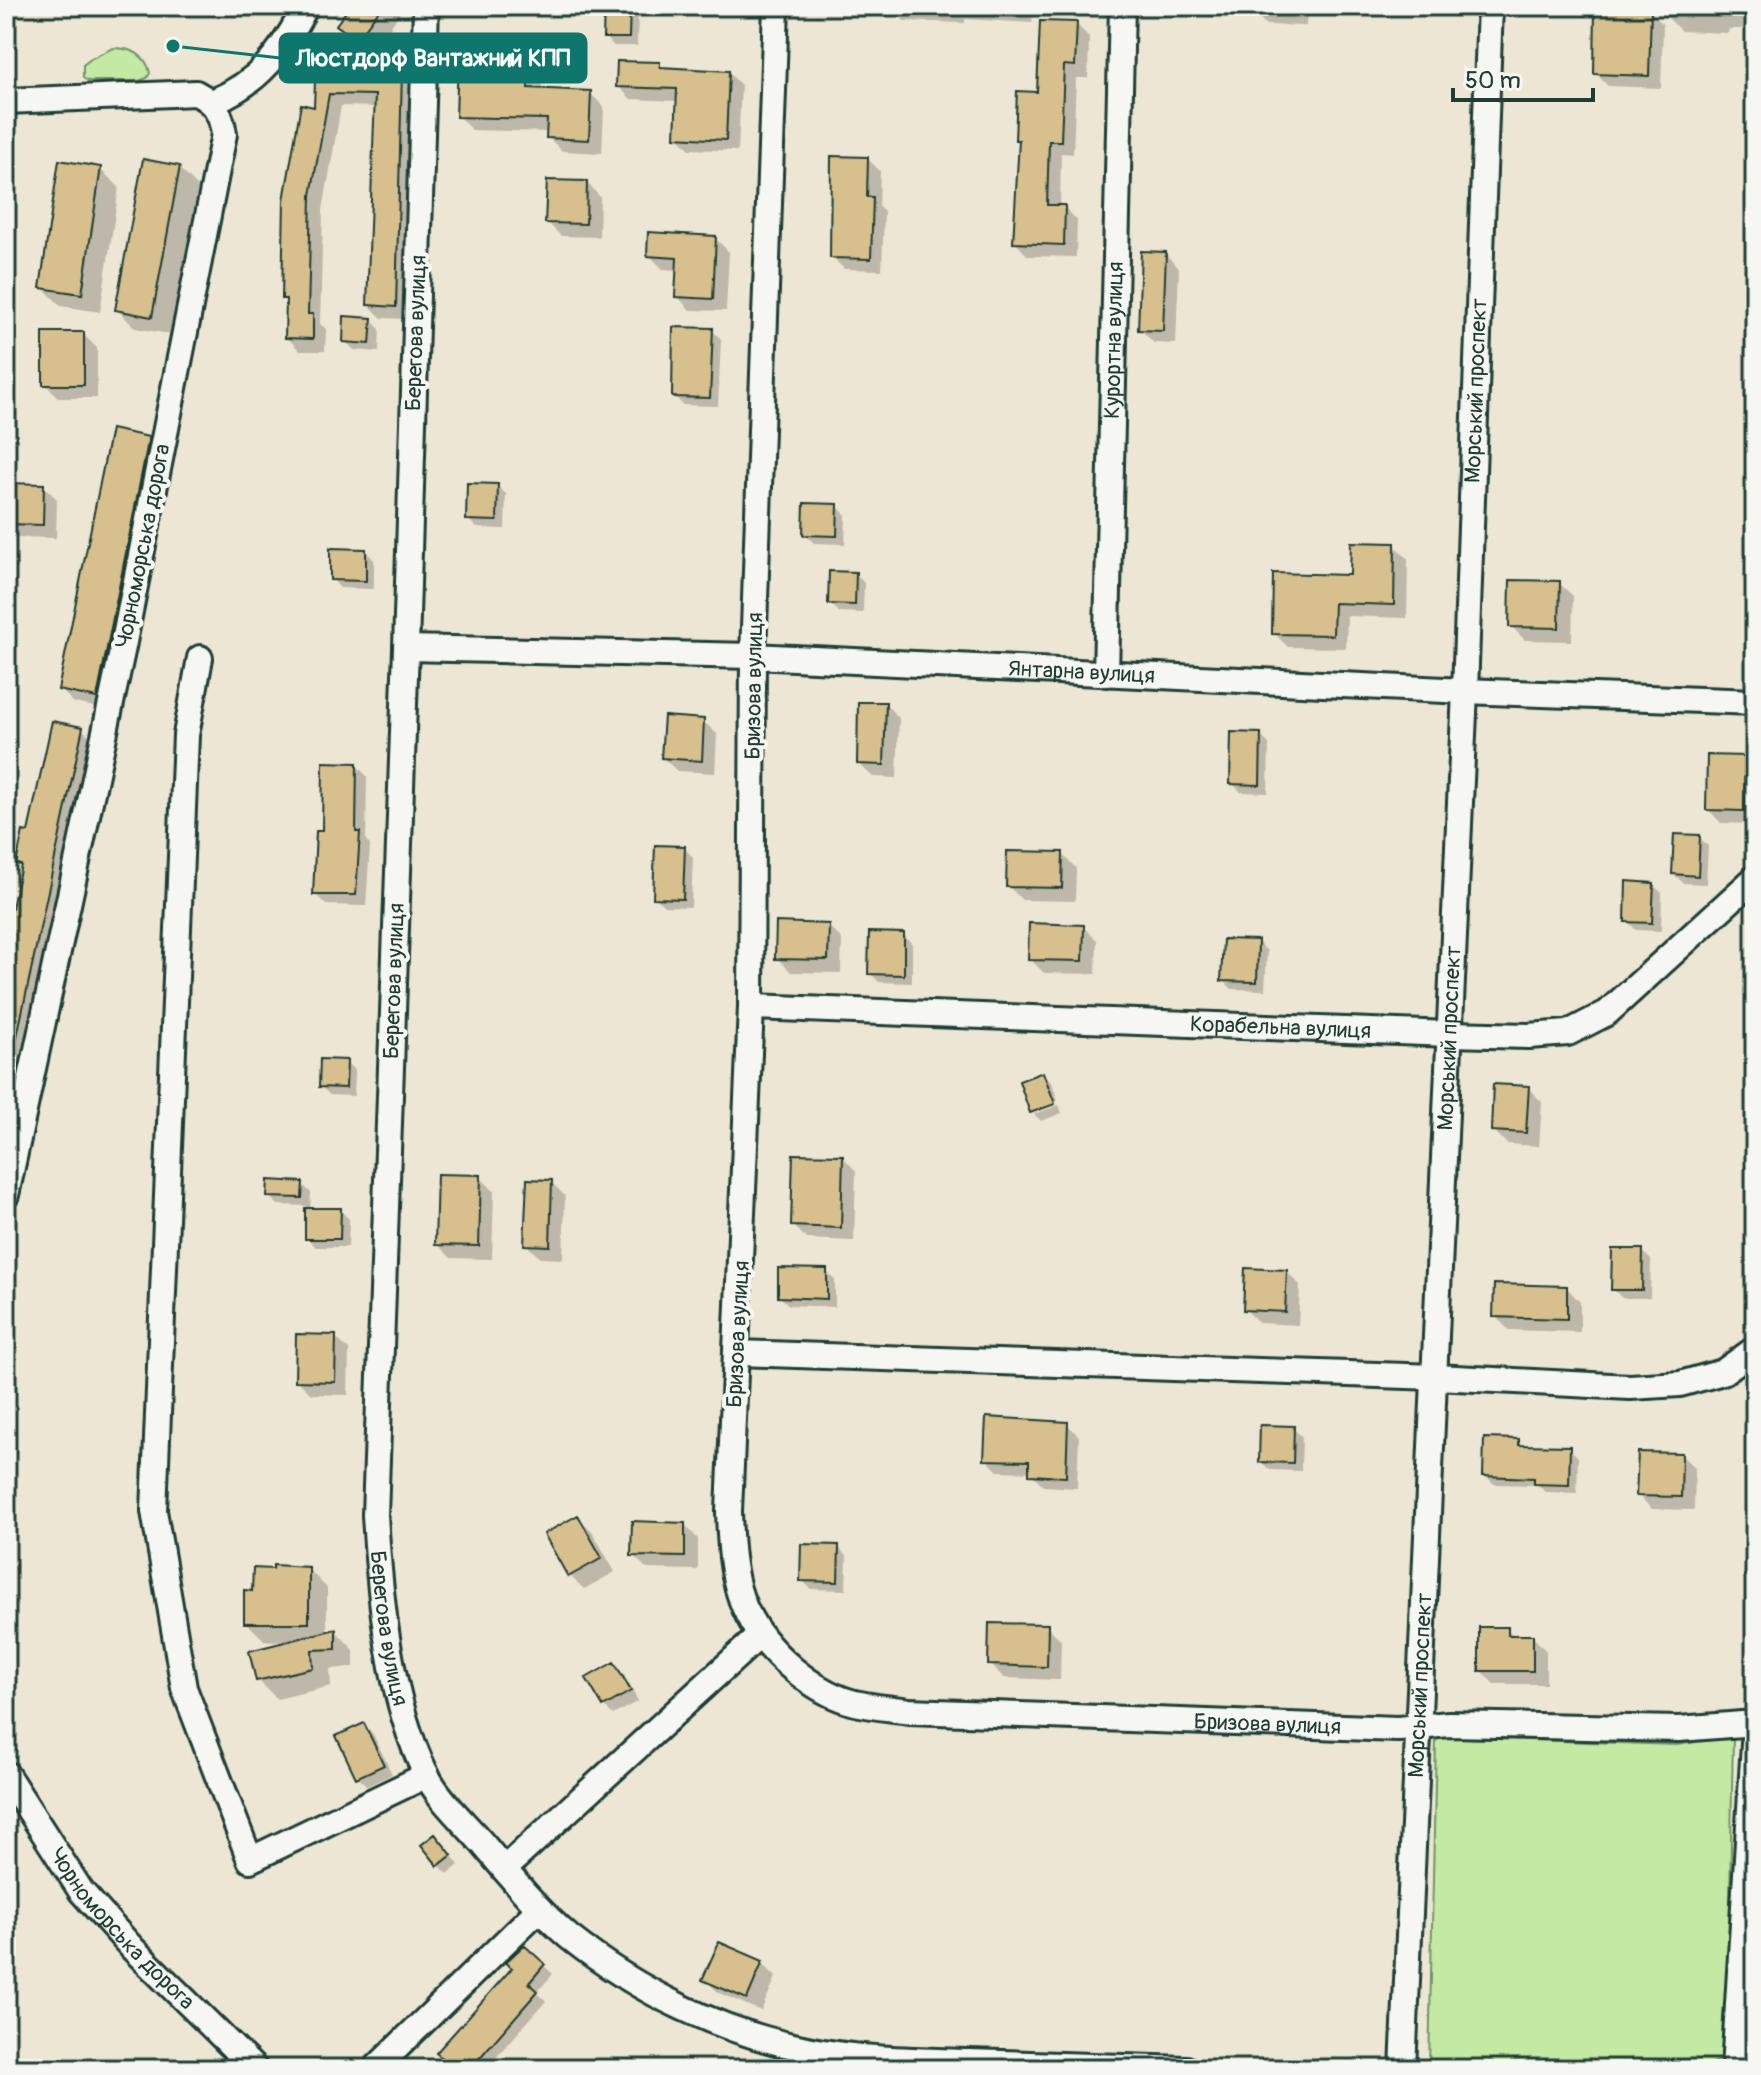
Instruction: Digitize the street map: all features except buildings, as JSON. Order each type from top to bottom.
[{"type":"street","points":[[6,101],[196,93],[212,102],[234,93],[259,74],[286,44],[306,6]]},
{"type":"street","name":"Берегова вулиця","points":[[426,6],[375,1515],[379,1588],[391,1659],[406,1718],[427,1775],[539,1909],[612,1968],[681,2007],[741,2032],[807,2050],[879,2059],[1186,2069]]},
{"type":"street","name":"Бризова вулиця","points":[[776,6],[753,656],[751,1007],[729,1511],[731,1557],[740,1599],[759,1636],[810,1683],[847,1701],[909,1711],[1382,1728],[1449,1724],[1679,1729],[1755,1725]]},
{"type":"street","name":"Курортна вулиця","points":[[1106,674],[1122,6]]},
{"type":"street","name":"Морський проспект","points":[[1403,2069],[1465,691],[1490,6]]},
{"type":"street","name":"Чорноморська дорога","points":[[6,1195],[123,647],[224,134],[221,114],[212,102]]},
{"type":"street","name":"Янтарна вулиця","points":[[406,648],[753,656],[1755,702]]},
{"type":"street","points":[[200,658],[186,735],[154,1511],[184,1688],[250,1860],[427,1775]]},
{"type":"street","name":"Корабельна вулиця","points":[[751,1007],[1450,1034],[1529,1036],[1568,1033],[1607,1013],[1755,878]]},
{"type":"street","points":[[738,1353],[1436,1377],[1630,1387],[1680,1384],[1723,1372],[1755,1349]]},
{"type":"street","points":[[504,1869],[759,1636]]},
{"type":"street","points":[[1755,1725],[1736,2069],[1755,2060]]},
{"type":"street","name":"Чорноморська дорога","points":[[6,1774],[81,1891],[133,1949],[255,2069]]},
{"type":"street","points":[[375,2069],[539,1909]]},
{"type":"green space","points":[[113,48],[126,49],[141,57],[150,73],[147,78],[139,81],[88,81],[83,78],[83,65]]},
{"type":"green space","points":[[1733,1736],[1727,2057],[1698,2069],[1429,2069],[1436,1737],[1677,1745]]},
{"type":"place","name":"Люстдорф Вантажний КПП","points":[[173,46]]}]
